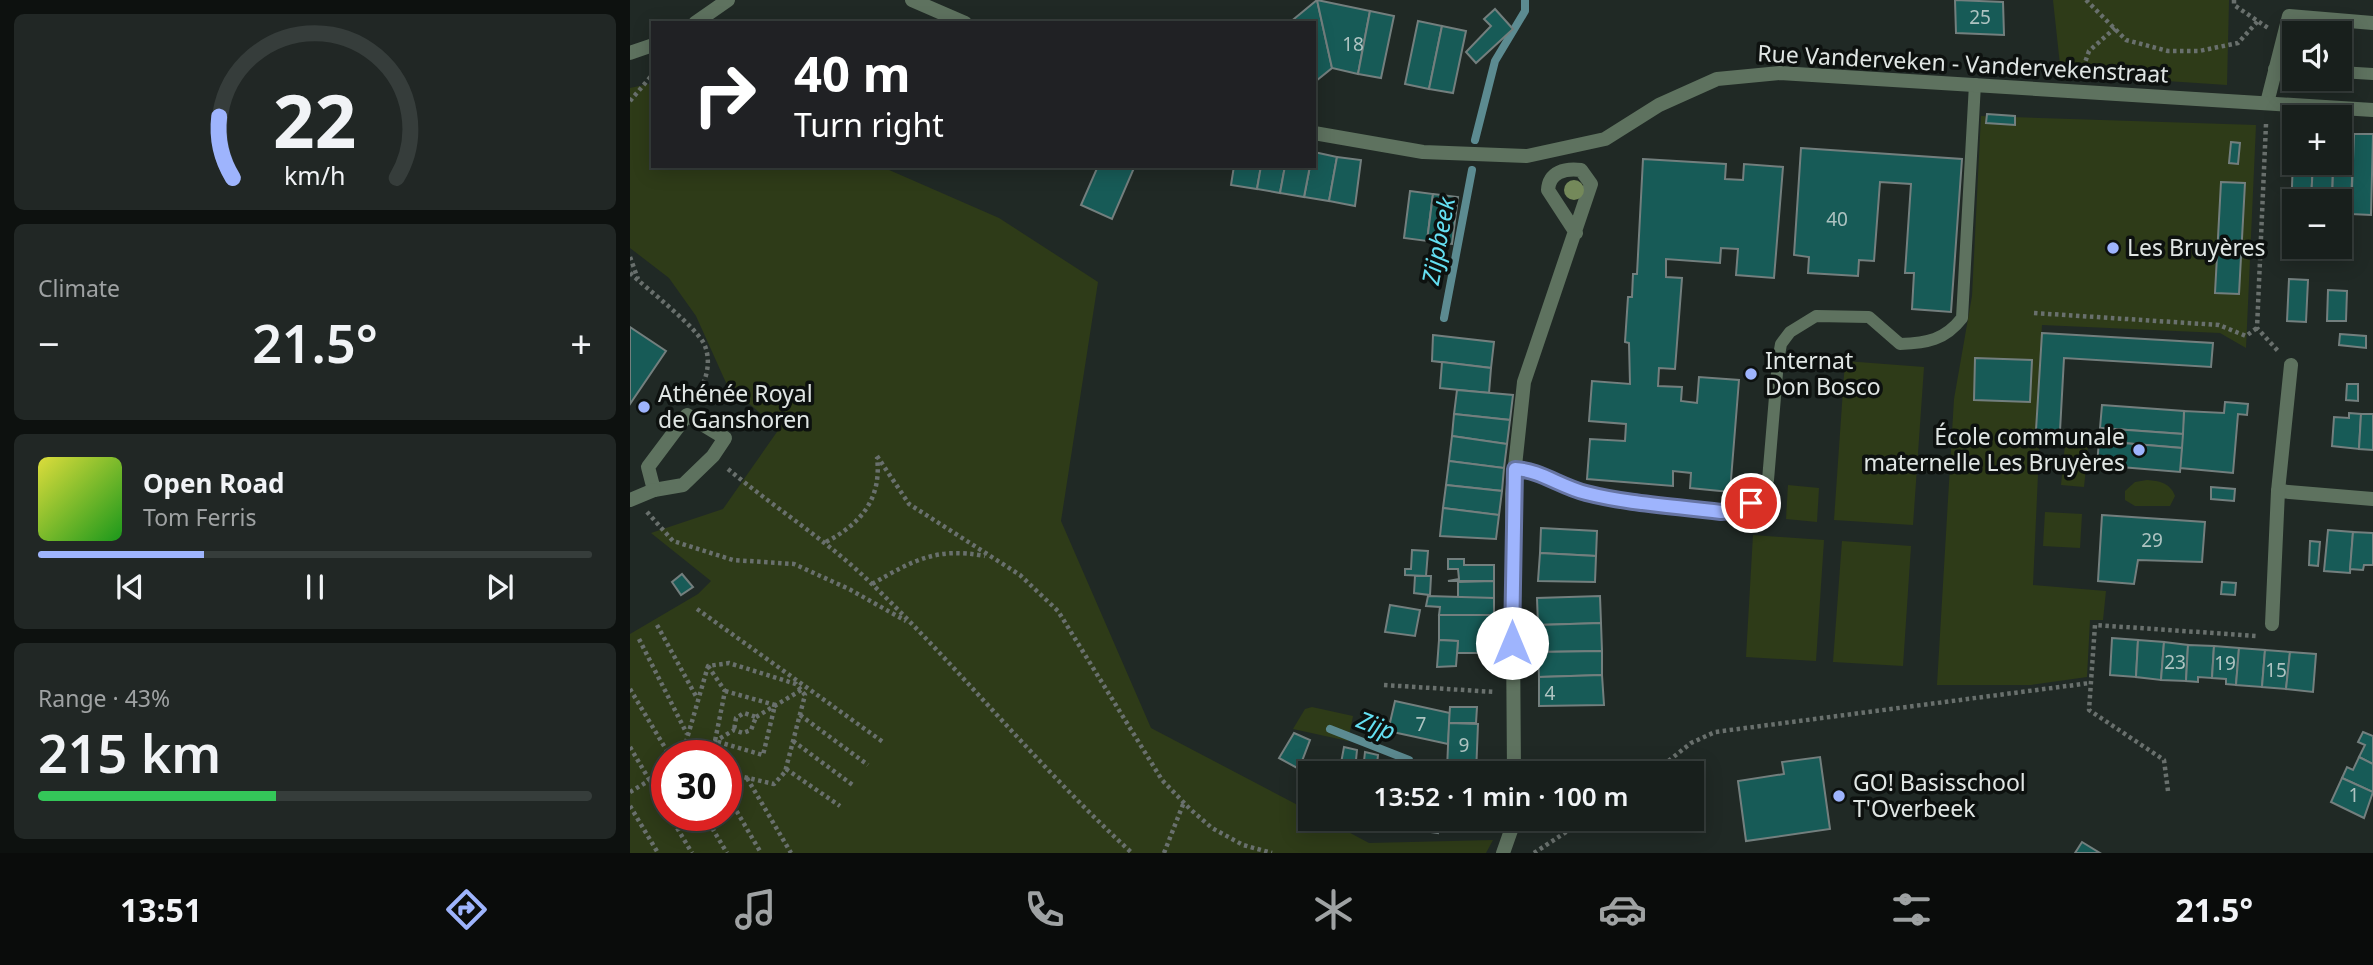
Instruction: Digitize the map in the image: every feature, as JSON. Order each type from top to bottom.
[{"type":"street","points":[[698,21],[728,0]]},
{"type":"street","points":[[912,0],[960,21]]},
{"type":"street","points":[[2288,21],[2289,16],[2349,21]]},
{"type":"street","points":[[2352,21],[2373,23]]},
{"type":"street","points":[[2267,103],[2282,41]]},
{"type":"street","points":[[630,53],[651,46]]},
{"type":"street","name":"Rue Vanderveken - Vandervekenstraat","points":[[1316,133],[1423,152],[1527,156],[1605,139],[1658,105],[1717,79],[1780,73],[1975,83],[2373,110]]},
{"type":"street","points":[[1514,761],[1515,469],[1524,382],[1576,233]]},
{"type":"street","points":[[2272,624],[2278,491],[2291,365]]},
{"type":"street","points":[[633,498],[654,490],[682,485],[713,456],[724,438],[687,415],[648,467],[654,490]]},
{"type":"street","points":[[2278,491],[2373,499]]},
{"type":"street","points":[[1503,853],[1511,831]]},
{"type":"lane","points":[[2274,69],[2282,69]]},
{"type":"lane","points":[[2352,73],[2373,74]]},
{"type":"lane","points":[[1515,469],[1531,469],[1556,485],[1588,494],[1721,512],[1738,510],[1760,496],[1768,480],[1781,344],[1790,332],[1816,316],[1869,317],[1900,344],[1931,343],[1954,330],[1962,318],[1975,83]]},
{"type":"path","points":[[2086,0],[2126,40],[2168,51],[2199,51],[2238,44],[2258,21]]},
{"type":"path","points":[[2234,0],[2234,5],[2282,37]]},
{"type":"path","points":[[2075,90],[2089,51],[2115,28]]},
{"type":"path","points":[[630,101],[651,76]]},
{"type":"path","points":[[2267,103],[2257,328],[2291,365]]},
{"type":"path","points":[[630,257],[638,281]]},
{"type":"path","points":[[630,273],[688,325],[705,345],[708,376]]},
{"type":"path","points":[[2034,313],[2219,324],[2246,337],[2257,328]]},
{"type":"path","points":[[826,542],[843,533],[861,517],[873,501],[879,476],[877,456],[909,504],[1020,575],[1058,611],[1162,780],[1212,828],[1243,845],[1272,853]]},
{"type":"path","points":[[741,480],[826,542],[872,584],[1027,749],[1132,853]]},
{"type":"path","points":[[633,498],[673,541],[733,560],[794,564],[849,589],[913,625]]},
{"type":"path","points":[[872,584],[902,567],[940,552],[990,557]]},
{"type":"path","points":[[697,609],[883,742]]},
{"type":"path","points":[[2168,791],[2164,760],[2089,710],[2095,625],[2255,638],[2272,624]]},
{"type":"path","points":[[657,625],[698,698]]},
{"type":"path","points":[[639,639],[687,734]]},
{"type":"path","points":[[708,666],[729,663],[796,684],[805,695],[786,769],[774,783],[742,776]]},
{"type":"path","points":[[686,740],[708,666]]},
{"type":"path","points":[[708,666],[725,691],[775,705]]},
{"type":"path","points":[[1668,761],[1691,743],[1716,732],[2090,683]]},
{"type":"path","points":[[1384,685],[1512,692]]},
{"type":"path","points":[[630,689],[660,740]]},
{"type":"path","points":[[717,740],[734,730],[743,733],[751,730],[756,717],[803,690]]},
{"type":"path","points":[[715,740],[725,691]]},
{"type":"path","points":[[742,749],[763,755],[775,705]]},
{"type":"path","points":[[734,730],[736,718],[744,713],[756,717]]},
{"type":"path","points":[[800,715],[868,765]]},
{"type":"path","points":[[793,741],[854,786]]},
{"type":"path","points":[[630,747],[650,781],[630,792]]},
{"type":"path","points":[[786,769],[840,806]]},
{"type":"path","points":[[746,777],[791,853]]},
{"type":"path","points":[[1164,853],[1184,802]]},
{"type":"path","points":[[630,806],[658,853]]},
{"type":"path","points":[[742,820],[761,853]]},
{"type":"path","points":[[679,831],[692,853]]},
{"type":"path","points":[[714,831],[727,853]]},
{"type":"path","points":[[1534,853],[1568,831]]},
{"type":"green space","points":[[2053,0],[2229,0],[2227,85],[2061,74]]},
{"type":"green space","points":[[651,83],[651,168],[885,168],[999,218],[1098,282],[1061,521],[1151,728],[1298,805],[1298,831],[1346,831],[1369,843],[1493,840],[1486,853],[630,853],[630,634],[698,594],[711,581],[651,533],[723,509],[779,429],[727,385],[696,316],[669,278],[630,248],[630,88]]},
{"type":"green space","name":"Les Bruyères","points":[[1981,116],[2256,125],[2246,348],[2220,333],[2042,325],[2036,429],[2040,430],[2033,585],[2106,591],[2103,620],[2090,620],[2087,677],[2031,685],[1937,685],[1954,399],[1972,296]]},
{"type":"green space","points":[[1845,361],[1924,367],[1913,525],[1834,520]]},
{"type":"green space","points":[[2066,435],[2089,437],[2084,487],[2061,485]]},
{"type":"green space","points":[[2135,482],[2160,482],[2170,488],[2175,496],[2170,506],[2135,506],[2125,500],[2125,491]]},
{"type":"green space","points":[[1788,485],[1819,488],[1817,522],[1786,519]]},
{"type":"green space","points":[[2045,512],[2082,514],[2080,548],[2043,546]]},
{"type":"green space","points":[[1753,535],[1824,540],[1816,661],[1746,657]]},
{"type":"green space","points":[[1842,541],[1911,546],[1903,666],[1833,662]]},
{"type":"green space","points":[[1312,707],[1353,716],[1348,741],[1293,729],[1305,709]]},
{"type":"building","points":[[1317,0],[1332,68],[1316,81],[1316,21],[1291,21]]},
{"type":"building","points":[[1317,0],[1370,11],[1358,74],[1332,68]]},
{"type":"building","points":[[1955,0],[2003,2],[2004,35],[1956,33]]},
{"type":"building","points":[[1495,9],[1513,29],[1476,63],[1466,52],[1491,26],[1484,19]]},
{"type":"building","points":[[1370,11],[1394,16],[1381,78],[1358,74]]},
{"type":"building","points":[[1418,21],[1442,26],[1429,89],[1405,84]]},
{"type":"building","points":[[1442,26],[1466,31],[1453,93],[1429,89]]},
{"type":"building","points":[[1987,114],[2015,116],[2015,125],[1986,123]]},
{"type":"building","points":[[2354,134],[2352,189],[2332,189],[2333,175],[2352,175]]},
{"type":"building","points":[[2354,134],[2373,134],[2371,215],[2352,214]]},
{"type":"building","points":[[2231,142],[2240,143],[2238,164],[2229,163]]},
{"type":"building","points":[[1801,148],[1962,159],[1951,312],[1912,309],[1914,273],[1905,273],[1911,184],[1880,182],[1874,261],[1859,260],[1858,276],[1808,273],[1809,257],[1794,255]]},
{"type":"building","points":[[1316,152],[1337,157],[1329,201],[1304,197],[1310,168],[1316,168]]},
{"type":"building","points":[[1337,157],[1361,160],[1355,206],[1329,201]]},
{"type":"building","points":[[1643,159],[1726,164],[1725,179],[1743,180],[1744,164],[1783,167],[1774,278],[1736,275],[1738,249],[1721,248],[1720,263],[1666,259],[1666,277],[1682,278],[1675,369],[1659,368],[1658,386],[1682,387],[1681,401],[1697,403],[1699,377],[1739,380],[1730,492],[1690,488],[1691,473],[1673,471],[1673,486],[1587,479],[1590,439],[1625,441],[1626,424],[1589,421],[1592,381],[1630,384],[1629,343],[1625,342],[1628,297],[1632,297],[1633,274],[1637,274]]},
{"type":"building","points":[[1097,168],[1134,168],[1112,219],[1081,205]]},
{"type":"building","points":[[1234,168],[1261,168],[1257,189],[1231,185]]},
{"type":"building","points":[[1261,168],[1285,168],[1280,193],[1257,189]]},
{"type":"building","points":[[1285,168],[1310,168],[1304,197],[1280,193]]},
{"type":"building","points":[[2292,175],[2312,175],[2312,189],[2292,189]]},
{"type":"building","points":[[2312,175],[2333,175],[2332,189],[2312,189]]},
{"type":"building","points":[[2221,182],[2245,183],[2239,294],[2215,293]]},
{"type":"building","points":[[1410,191],[1433,194],[1427,241],[1404,238]]},
{"type":"building","points":[[1433,194],[1458,197],[1452,244],[1427,241]]},
{"type":"building","points":[[2289,279],[2308,280],[2306,322],[2287,321]]},
{"type":"building","points":[[2328,290],[2347,291],[2346,321],[2327,321]]},
{"type":"building","points":[[630,327],[666,351],[630,404]]},
{"type":"building","points":[[2042,333],[2213,343],[2211,367],[2064,358],[2060,431],[2036,430]]},
{"type":"building","points":[[2340,334],[2366,336],[2366,348],[2339,345]]},
{"type":"building","points":[[1433,335],[1494,342],[1491,368],[1432,361]]},
{"type":"building","points":[[1975,358],[2032,360],[2030,402],[1974,400]]},
{"type":"building","points":[[1442,362],[1491,368],[1489,393],[1440,388]]},
{"type":"building","points":[[2347,384],[2358,384],[2358,401],[2346,400]]},
{"type":"building","points":[[1457,390],[1513,395],[1510,420],[1454,414]]},
{"type":"building","points":[[2225,402],[2248,404],[2247,415],[2238,414],[2233,473],[2180,468],[2184,411],[2224,413]]},
{"type":"building","points":[[2102,405],[2184,411],[2183,434],[2100,428]]},
{"type":"building","points":[[2349,413],[2361,414],[2359,449],[2332,446],[2334,417],[2349,418]]},
{"type":"building","points":[[1454,414],[1510,420],[1507,444],[1452,436]]},
{"type":"building","points":[[2361,414],[2373,414],[2373,450],[2359,449]]},
{"type":"building","points":[[2100,428],[2183,434],[2182,448],[2099,441]]},
{"type":"building","points":[[1452,436],[1507,444],[1504,468],[1449,461]]},
{"type":"building","points":[[2099,441],[2182,448],[2180,472],[2097,465]]},
{"type":"building","points":[[1449,461],[1504,468],[1502,491],[1446,485]]},
{"type":"building","points":[[1446,485],[1502,491],[1499,515],[1443,508]]},
{"type":"building","points":[[2211,487],[2235,489],[2234,501],[2211,499]]},
{"type":"building","points":[[1443,508],[1499,515],[1496,539],[1440,536]]},
{"type":"building","points":[[2102,515],[2205,522],[2202,562],[2138,560],[2134,584],[2098,581]]},
{"type":"building","points":[[1541,528],[1597,531],[1596,556],[1540,553]]},
{"type":"building","points":[[2328,530],[2353,532],[2350,573],[2324,571]]},
{"type":"building","points":[[2353,532],[2373,533],[2373,565],[2364,565],[2363,570],[2350,569]]},
{"type":"building","points":[[2310,541],[2320,542],[2318,566],[2309,565]]},
{"type":"building","points":[[1412,550],[1428,551],[1426,576],[1405,575],[1405,569],[1411,569]]},
{"type":"building","points":[[1540,553],[1596,556],[1595,582],[1538,581]]},
{"type":"building","points":[[1448,559],[1464,559],[1464,565],[1494,565],[1494,581],[1448,581],[1459,579],[1458,569],[1448,569]]},
{"type":"building","points":[[682,574],[693,587],[681,595],[672,582]]},
{"type":"building","points":[[1415,576],[1431,576],[1430,595],[1414,593]]},
{"type":"building","points":[[1494,581],[1494,598],[1458,598],[1458,582]]},
{"type":"building","points":[[2222,582],[2236,583],[2235,595],[2221,594]]},
{"type":"building","points":[[1428,596],[1494,598],[1494,615],[1439,615],[1440,607],[1426,606]]},
{"type":"building","points":[[1600,596],[1601,623],[1538,625],[1537,598]]},
{"type":"building","points":[[1390,605],[1420,610],[1415,636],[1385,632]]},
{"type":"building","points":[[1439,615],[1494,615],[1494,653],[1457,653],[1458,641],[1439,640]]},
{"type":"building","points":[[1601,623],[1602,651],[1538,652],[1538,625]]},
{"type":"building","points":[[2112,638],[2138,640],[2136,677],[2110,675]]},
{"type":"building","points":[[1439,640],[1458,641],[1456,666],[1437,667]]},
{"type":"building","points":[[2138,640],[2164,642],[2161,680],[2136,677]]},
{"type":"building","points":[[2164,642],[2188,645],[2186,681],[2161,680]]},
{"type":"building","points":[[2188,645],[2214,646],[2212,678],[2198,677],[2198,682],[2186,681]]},
{"type":"building","points":[[2214,646],[2239,648],[2236,685],[2226,684],[2226,679],[2212,678]]},
{"type":"building","points":[[2239,648],[2265,650],[2262,687],[2236,685]]},
{"type":"building","points":[[2265,650],[2290,652],[2286,689],[2262,687]]},
{"type":"building","points":[[1602,651],[1602,675],[1539,677],[1538,652]]},
{"type":"building","points":[[2290,652],[2316,654],[2313,692],[2286,689]]},
{"type":"building","points":[[1602,675],[1604,705],[1539,706],[1539,677]]},
{"type":"building","points":[[1395,701],[1450,713],[1448,744],[1388,731]]},
{"type":"building","points":[[1450,707],[1477,707],[1476,723],[1449,723]]},
{"type":"building","points":[[1449,723],[1478,724],[1477,761],[1447,761]]},
{"type":"building","points":[[2363,732],[2373,736],[2373,764],[2359,757],[2365,745],[2358,742]]},
{"type":"building","points":[[1294,733],[1310,740],[1302,761],[1298,761],[1298,768],[1279,758]]},
{"type":"building","points":[[1344,747],[1357,750],[1356,760],[1364,761],[1341,761]]},
{"type":"building","points":[[1365,752],[1378,755],[1377,761],[1364,761]]},
{"type":"building","points":[[1820,757],[1830,829],[1746,841],[1738,781],[1784,774],[1782,762]]},
{"type":"building","points":[[2359,757],[2373,764],[2373,792],[2342,778],[2347,767],[2353,770]]},
{"type":"building","points":[[2342,778],[2373,792],[2364,818],[2331,802]]},
{"type":"building","points":[[2082,842],[2100,853],[2075,853]]},
{"type":"waterway","name":"Zijpbeek","points":[[1475,140],[1495,61],[1525,11],[1525,0]]},
{"type":"waterway","name":"Zijpbeek","points":[[1444,318],[1472,170]]},
{"type":"waterway","name":"Zijp","points":[[1330,729],[1409,760]]},
{"type":"place","name":"Les Bruyères","points":[[2113,248]]},
{"type":"place","name":"Internat Don Bosco","points":[[1751,374]]},
{"type":"place","name":"Athénée Royal de Ganshoren","points":[[644,407]]},
{"type":"place","name":"École communale maternelle Les Bruyères","points":[[2139,450]]},
{"type":"place","name":"GO! Basisschool T'Overbeek","points":[[1839,796]]},
{"type":"route","points":[[1512,643],[1512,494],[1515,469],[1531,469],[1556,485],[1588,494],[1721,512],[1738,510],[1751,503]]}]
